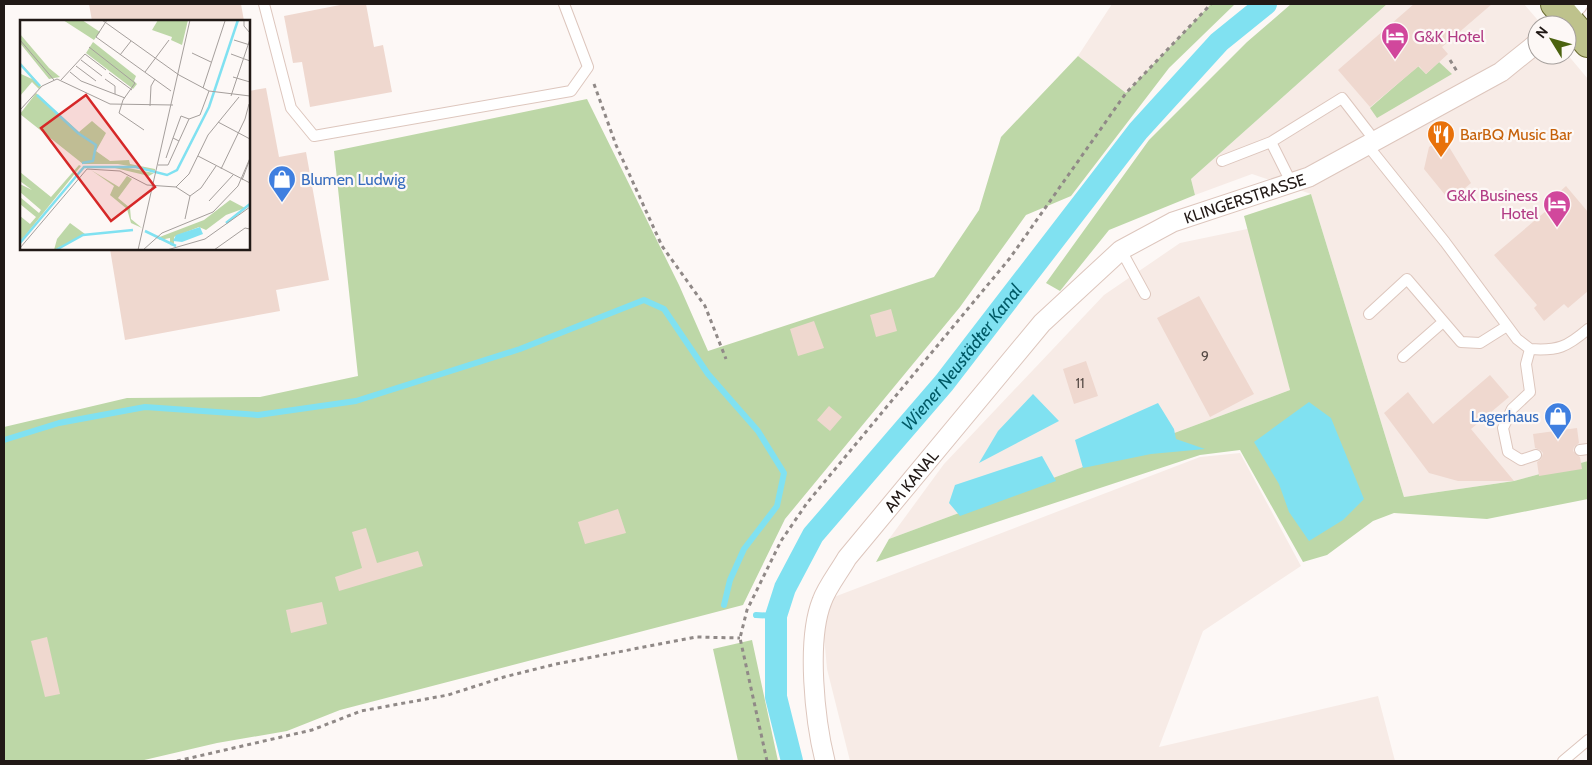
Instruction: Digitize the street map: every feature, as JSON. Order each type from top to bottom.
[{"type":"main road","points":[[1565,13],[1588,42]]},
{"type":"street","name":"KLINGERSTRASSE","points":[[1121,250],[1173,222],[1309,177],[1501,72],[1527,51]]},
{"type":"street","name":"AM KANAL","points":[[825,761],[814,681],[814,640],[821,602],[847,558],[1042,323],[1121,250]]},
{"type":"lane","points":[[264,4],[291,108],[314,136],[571,91],[588,67],[564,4]]},
{"type":"lane","points":[[1222,161],[1271,142],[1342,98],[1372,144],[1517,339],[1530,349],[1544,350],[1569,345],[1588,329]]},
{"type":"lane","points":[[1271,142],[1292,184]]},
{"type":"lane","points":[[1121,250],[1145,294]]},
{"type":"lane","points":[[1369,314],[1407,279],[1461,342],[1480,343],[1507,326]]},
{"type":"lane","points":[[1403,358],[1443,322]]},
{"type":"lane","points":[[1530,349],[1526,364],[1530,392],[1512,409],[1503,428],[1508,452],[1521,460],[1536,455]]},
{"type":"lane","points":[[1563,761],[1588,740]]},
{"type":"path","points":[[767,761],[740,638],[747,610],[781,541],[807,503],[1010,258],[1126,93],[1211,4]]},
{"type":"path","points":[[1450,60],[1459,74]]},
{"type":"path","points":[[588,67],[616,145],[662,246],[705,306],[726,359]]},
{"type":"path","points":[[177,761],[312,730],[361,711],[448,695],[504,677],[556,664],[696,637],[740,638]]},
{"type":"shaded area","points":[[1112,4],[1211,4],[1126,93],[1078,56]]},
{"type":"shaded area","points":[[1387,4],[1524,4],[1533,15],[1527,15],[1527,65],[1576,65],[1588,79],[1588,461],[1514,481],[1404,497],[1311,194],[1252,174],[1195,195],[1191,179]]},
{"type":"shaded area","points":[[1252,228],[1290,390],[889,539],[944,464],[1104,295],[1180,243]]},
{"type":"shaded area","points":[[1240,453],[1301,566],[1203,631],[1159,747],[1378,696],[1395,761],[850,761],[827,669],[821,602],[1200,457]]},
{"type":"green space","points":[[1211,4],[1235,4],[1169,68],[1071,196],[1026,215],[960,307],[785,519],[743,605],[340,710],[287,731],[217,743],[140,761],[4,761],[4,427],[127,398],[260,397],[358,376],[334,151],[587,99],[679,285],[708,351],[934,277],[979,210],[1001,137],[1078,56],[1126,93]]},
{"type":"green space","points":[[1291,4],[1387,4],[1191,179],[1195,195],[1109,230],[1060,291],[1046,283],[1149,140],[1247,42]]},
{"type":"green space","points":[[1439,62],[1452,74],[1377,118],[1370,108],[1418,66],[1426,74]]},
{"type":"green space","points":[[1311,194],[1404,497],[1514,481],[1588,461],[1588,499],[1487,519],[1394,513],[1373,521],[1327,555],[1303,562],[1240,450],[1200,455],[876,562],[889,539],[1290,390],[1244,216]]},
{"type":"green space","points":[[752,640],[778,761],[738,761],[713,649]]},
{"type":"water","points":[[1033,394],[1059,421],[979,463],[998,431]]},
{"type":"water","points":[[1309,402],[1331,418],[1364,499],[1343,520],[1309,541],[1289,512],[1279,484],[1254,442]]},
{"type":"water","points":[[1158,403],[1174,429],[1176,439],[1205,449],[1151,454],[1083,468],[1075,440]]},
{"type":"water","points":[[1042,456],[1056,481],[960,516],[949,503],[955,485]]},
{"type":"building","points":[[89,4],[241,4],[244,20],[92,20]]},
{"type":"building","points":[[345,4],[366,4],[374,47],[383,45],[392,92],[310,107],[302,62],[293,63],[284,16]]},
{"type":"building","name":"G&K Hotel","points":[[1414,4],[1492,4],[1442,47],[1448,54],[1426,74],[1419,66],[1370,107],[1338,70]]},
{"type":"building","name":"Blumen Ludwig","points":[[266,88],[279,157],[306,152],[329,280],[276,290],[280,311],[125,340],[110,250],[250,250],[250,91]]},
{"type":"building","name":"BarBQ Music Bar","points":[[1443,137],[1471,183],[1450,201],[1424,169],[1429,147]]},
{"type":"building","name":"G&K Business Hotel","points":[[1566,186],[1588,212],[1588,291],[1568,308],[1564,304],[1544,321],[1534,308],[1537,305],[1494,255],[1546,211],[1543,207]]},
{"type":"building","points":[[1199,296],[1254,394],[1210,417],[1157,318]]},
{"type":"building","points":[[891,309],[897,331],[876,337],[870,315]]},
{"type":"building","points":[[814,321],[824,348],[798,356],[790,329]]},
{"type":"building","points":[[1086,361],[1098,396],[1074,404],[1063,369]]},
{"type":"building","points":[[1490,375],[1509,397],[1471,429],[1514,481],[1458,481],[1429,473],[1384,413],[1408,392],[1433,424]]},
{"type":"building","points":[[829,406],[842,417],[830,431],[817,420]]},
{"type":"building","name":"Lagerhaus","points":[[1577,428],[1579,443],[1574,447],[1573,451],[1580,457],[1582,469],[1539,476],[1537,462],[1541,459],[1543,453],[1535,448],[1533,434]]},
{"type":"building","points":[[618,509],[626,533],[585,544],[578,522]]},
{"type":"building","points":[[366,528],[377,563],[418,551],[423,566],[339,591],[335,577],[362,568],[352,532]]},
{"type":"building","points":[[322,602],[327,624],[291,633],[286,610]]},
{"type":"building","points":[[47,637],[60,694],[45,697],[31,641]]},
{"type":"waterway","name":"Wiener Neustädter Kanal","points":[[792,761],[776,697],[776,616],[785,588],[813,535],[944,383],[1138,131],[1219,42],[1266,4]]},
{"type":"waterway","points":[[4,440],[59,423],[145,407],[258,415],[356,401],[520,349],[644,300],[664,309],[708,374],[758,431],[784,473],[777,506],[744,549],[730,580],[724,605]]},
{"type":"waterway","points":[[756,615],[776,616]]},
{"type":"place","name":"G&K Hotel","points":[[1395,60]]},
{"type":"place","name":"BarBQ Music Bar","points":[[1441,158]]},
{"type":"place","name":"Blumen Ludwig","points":[[282,203]]},
{"type":"place","name":"G&K Business Hotel","points":[[1557,228]]},
{"type":"place","name":"Lagerhaus","points":[[1558,440]]}]
